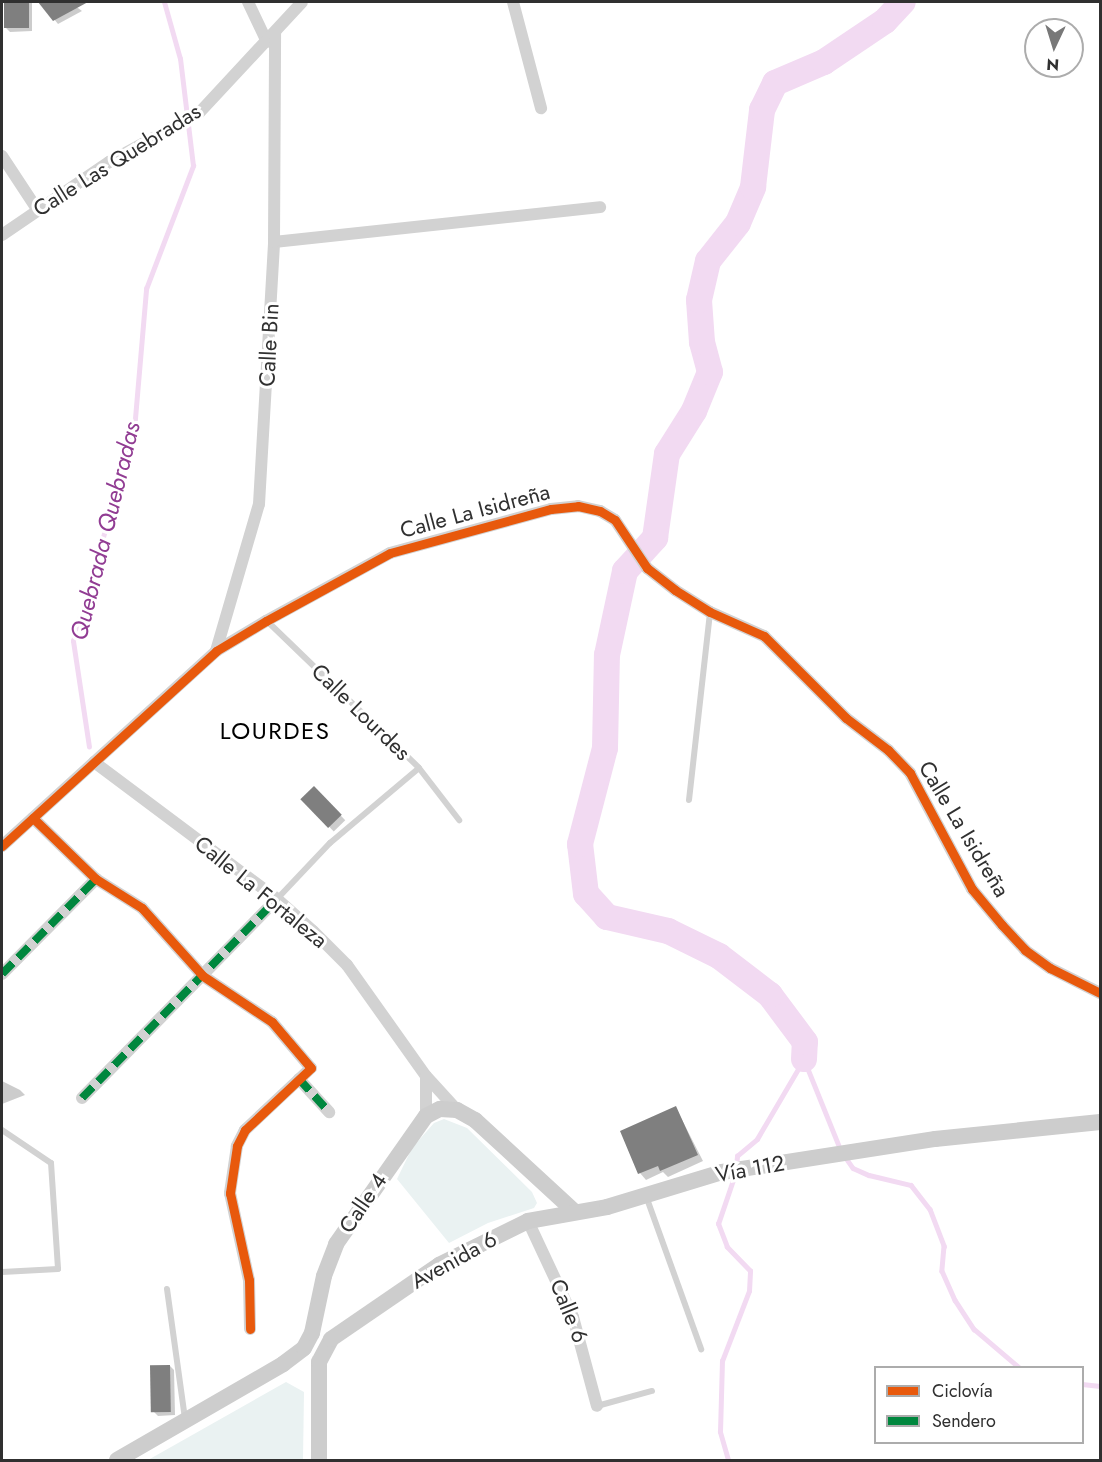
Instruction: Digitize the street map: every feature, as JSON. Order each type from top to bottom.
[{"type":"main road","points":[[433,1112],[457,1110],[475,1120],[573,1210]]},
{"type":"main road","name":"Calle 4","points":[[317,1316],[324,1276],[336,1244],[433,1112]]},
{"type":"main road","name":"Vía 112","points":[[573,1210],[594,1209],[722,1172],[862,1151],[1101,1122]]},
{"type":"main road","points":[[528,1221],[545,1206],[541,1181]]},
{"type":"main road","name":"Avenida 6","points":[[344,1327],[439,1265],[528,1221],[573,1210]]},
{"type":"main road","points":[[296,1356],[310,1340],[317,1316],[325,1324],[344,1327]]},
{"type":"main road","points":[[318,1461],[319,1362],[331,1339],[344,1327]]},
{"type":"main road","points":[[117,1461],[296,1356],[308,1353],[319,1362]]},
{"type":"street","points":[[249,2],[271,38]]},
{"type":"street","name":"Calle Las Quebradas","points":[[2,235],[109,162],[200,113],[302,2]]},
{"type":"street","points":[[513,2],[541,108]]},
{"type":"street","name":"Calle Bin","points":[[216,651],[259,504],[274,242],[271,38]]},
{"type":"street","points":[[2,156],[37,209]]},
{"type":"street","points":[[274,242],[600,207]]},
{"type":"street","name":"Calle La Isidreña","points":[[2,846],[216,651],[266,621],[390,553],[551,509],[578,506],[600,511],[615,520],[647,568],[710,612],[764,636],[846,718],[888,750],[910,773],[972,889],[1002,925],[1025,950],[1050,968],[1101,993]]},
{"type":"street","name":"Calle La Fortaleza","points":[[94,762],[277,899],[347,965],[426,1076],[457,1110]]},
{"type":"street","points":[[33,818],[96,879],[142,908],[204,976],[264,1016],[290,1039],[311,1068],[245,1130],[232,1167],[230,1193],[249,1280],[250,1329]]},
{"type":"street","points":[[2,974],[96,879]]},
{"type":"street","points":[[82,1098],[277,899]]},
{"type":"street","points":[[426,1076],[433,1112]]},
{"type":"street","points":[[299,1079],[329,1112]]},
{"type":"street","name":"Calle 6","points":[[528,1221],[573,1317],[597,1406]]},
{"type":"lane","points":[[689,800],[710,612]]},
{"type":"lane","name":"Calle Lourdes","points":[[266,621],[419,768],[330,843],[277,899]]},
{"type":"lane","points":[[419,768],[459,820]]},
{"type":"lane","points":[[2,1130],[51,1163],[58,1269],[2,1272]]},
{"type":"lane","points":[[645,1195],[701,1349]]},
{"type":"lane","points":[[167,1289],[185,1423]]},
{"type":"lane","points":[[597,1406],[652,1391]]},
{"type":"shaded area","points":[[444,1119],[467,1128],[532,1192],[537,1203],[534,1208],[488,1223],[449,1243],[397,1179],[412,1148],[434,1123]]},
{"type":"shaded area","points":[[286,1382],[304,1392],[303,1460],[148,1460]]},
{"type":"building","points":[[4,2],[29,2],[29,28],[4,28]]},
{"type":"building","points":[[38,2],[88,2],[53,21]]},
{"type":"building","points":[[314,786],[342,815],[328,828],[300,799]]},
{"type":"building","points":[[676,1106],[698,1155],[660,1171],[658,1166],[638,1174],[620,1131]]},
{"type":"building","points":[[150,1365],[170,1365],[171,1412],[151,1412]]},
{"type":"waterway","name":"Quebrada Quebradas","points":[[89,747],[73,641],[134,430],[146,289],[193,166],[180,59],[164,2]]},
{"type":"waterway","points":[[804,1059],[805,1042],[770,995],[719,956],[668,931],[607,917],[586,894],[580,844],[605,748],[607,655],[625,571],[655,538],[667,454],[694,411],[710,372],[702,342],[699,300],[708,261],[738,223],[753,187],[762,110],[775,83],[824,62],[885,21],[903,2]]},
{"type":"waterway","points":[[804,1059],[840,1148]]},
{"type":"waterway","points":[[736,1166],[737,1156],[757,1139],[804,1059]]},
{"type":"waterway","points":[[846,1158],[853,1168],[869,1175],[911,1185],[930,1209],[944,1246],[942,1271],[955,1300],[974,1329],[1018,1366]]},
{"type":"waterway","points":[[728,1460],[720,1432],[722,1361],[749,1291],[750,1271],[727,1247],[718,1224],[735,1174]]},
{"type":"waterway","points":[[1084,1384],[1100,1386]]},
{"type":"marked path","points":[[2,974],[96,879]]},
{"type":"marked path","points":[[82,1098],[277,899]]},
{"type":"marked path","points":[[299,1079],[329,1112]]},
{"type":"cycle path","points":[[2,846],[216,651],[266,621],[390,553],[551,509],[578,506],[600,511],[615,520],[647,568],[675,590],[710,612],[764,636],[846,718],[888,750],[910,773],[972,889],[1002,925],[1025,950],[1050,968],[1100,993]]},
{"type":"cycle path","points":[[33,818],[96,879],[142,908],[203,976],[272,1022],[311,1068],[245,1130],[237,1146],[230,1193],[249,1280],[250,1329]]},
{"type":"district","name":"LOURDES","points":[[275,731]]}]
